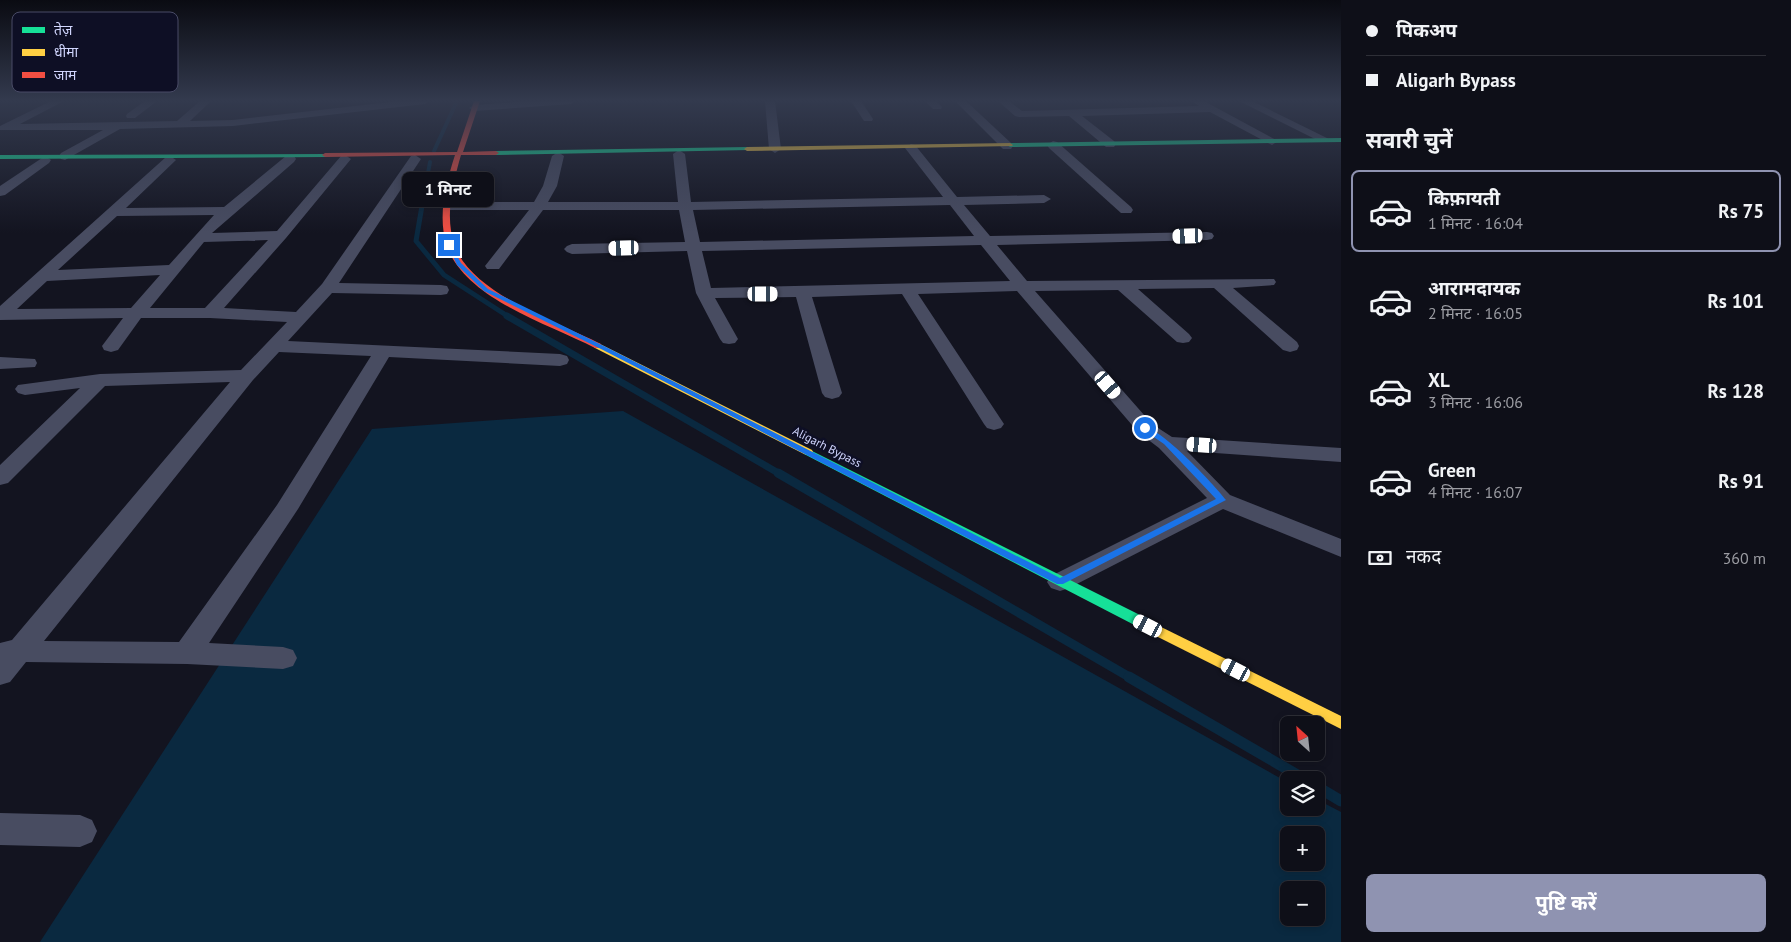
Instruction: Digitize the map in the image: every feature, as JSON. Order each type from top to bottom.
[{"type":"main road","name":"Aligarh Bypass","points":[[463,145],[447,206],[445,228],[449,245],[459,264],[486,290],[606,349],[1060,582],[1341,723]]},
{"type":"main road","points":[[0,157],[65,156],[170,160],[415,159],[459,156],[775,149],[1053,145]]},
{"type":"main road","points":[[0,161],[145,158],[558,156],[866,149]]},
{"type":"street","points":[[65,156],[85,145]]},
{"type":"street","points":[[775,145],[775,149]]},
{"type":"street","points":[[1053,145],[1126,210]]},
{"type":"street","points":[[911,148],[954,199],[1022,286],[1145,428],[1167,443],[1222,500],[1341,549]]},
{"type":"street","points":[[679,154],[685,206],[704,294],[729,339]]},
{"type":"street","points":[[493,266],[539,206],[550,186],[558,156]]},
{"type":"street","points":[[111,346],[212,223],[228,212],[290,159]]},
{"type":"street","points":[[210,313],[281,235],[345,159]]},
{"type":"street","points":[[0,674],[10,651],[272,346],[328,288],[415,159]]},
{"type":"street","points":[[0,192],[45,160]]},
{"type":"street","points":[[1,310],[21,298],[170,160]]},
{"type":"street","points":[[447,206],[685,206],[1044,198]]},
{"type":"street","points":[[114,212],[228,212]]},
{"type":"street","points":[[200,238],[281,235]]},
{"type":"street","points":[[572,249],[694,245],[986,242],[1207,236]]},
{"type":"street","points":[[44,276],[175,270]]},
{"type":"street","points":[[704,294],[803,294],[1022,286],[1124,286],[1268,282]]},
{"type":"street","points":[[1219,284],[1290,346]]},
{"type":"street","points":[[1124,286],[1183,338]]},
{"type":"street","points":[[328,288],[441,290]]},
{"type":"street","points":[[907,289],[994,424]]},
{"type":"street","points":[[803,294],[832,393]]},
{"type":"street","points":[[1,310],[136,314],[210,313],[300,317]]},
{"type":"street","points":[[272,346],[560,360]]},
{"type":"street","points":[[187,653],[286,509],[383,352]]},
{"type":"street","points":[[0,363],[28,363]]},
{"type":"street","points":[[25,389],[100,380],[246,376]]},
{"type":"street","points":[[0,478],[100,380]]},
{"type":"street","points":[[1167,443],[1341,455]]},
{"type":"street","points":[[1060,582],[1222,500]]},
{"type":"street","points":[[10,651],[187,653],[283,658]]},
{"type":"street","points":[[0,829],[80,831]]},
{"type":"water","points":[[623,411],[1280,778],[1280,816],[1325,816],[1325,804],[1341,812],[1341,942],[40,942],[372,429]]},
{"type":"waterway","points":[[434,151],[437,145]]},
{"type":"waterway","points":[[424,195],[430,162]]},
{"type":"waterway","points":[[424,194],[416,241],[444,275],[509,317]]},
{"type":"waterway","points":[[507,316],[780,474]]},
{"type":"waterway","points":[[778,473],[1131,678]]},
{"type":"waterway","points":[[1129,677],[1291,771]]},
{"type":"waterway","points":[[1325,791],[1341,801]]},
{"type":"traffic: fast","points":[[496,153],[747,149]]},
{"type":"traffic: fast","points":[[0,157],[325,155]]},
{"type":"traffic: fast","points":[[808,452],[1151,627]]},
{"type":"traffic: slow","points":[[747,149],[1010,145]]},
{"type":"traffic: slow","points":[[598,346],[808,452]]},
{"type":"traffic: slow","points":[[1151,627],[1341,723]]},
{"type":"traffic: jam","points":[[462,145],[452,179],[447,211],[450,245],[458,261],[469,274],[498,296],[598,346]]},
{"type":"traffic: jam","points":[[325,155],[496,153]]},
{"type":"route","points":[[449,245],[459,264],[486,290],[606,349],[1060,582],[1222,500],[1167,443],[1145,428]]}]
